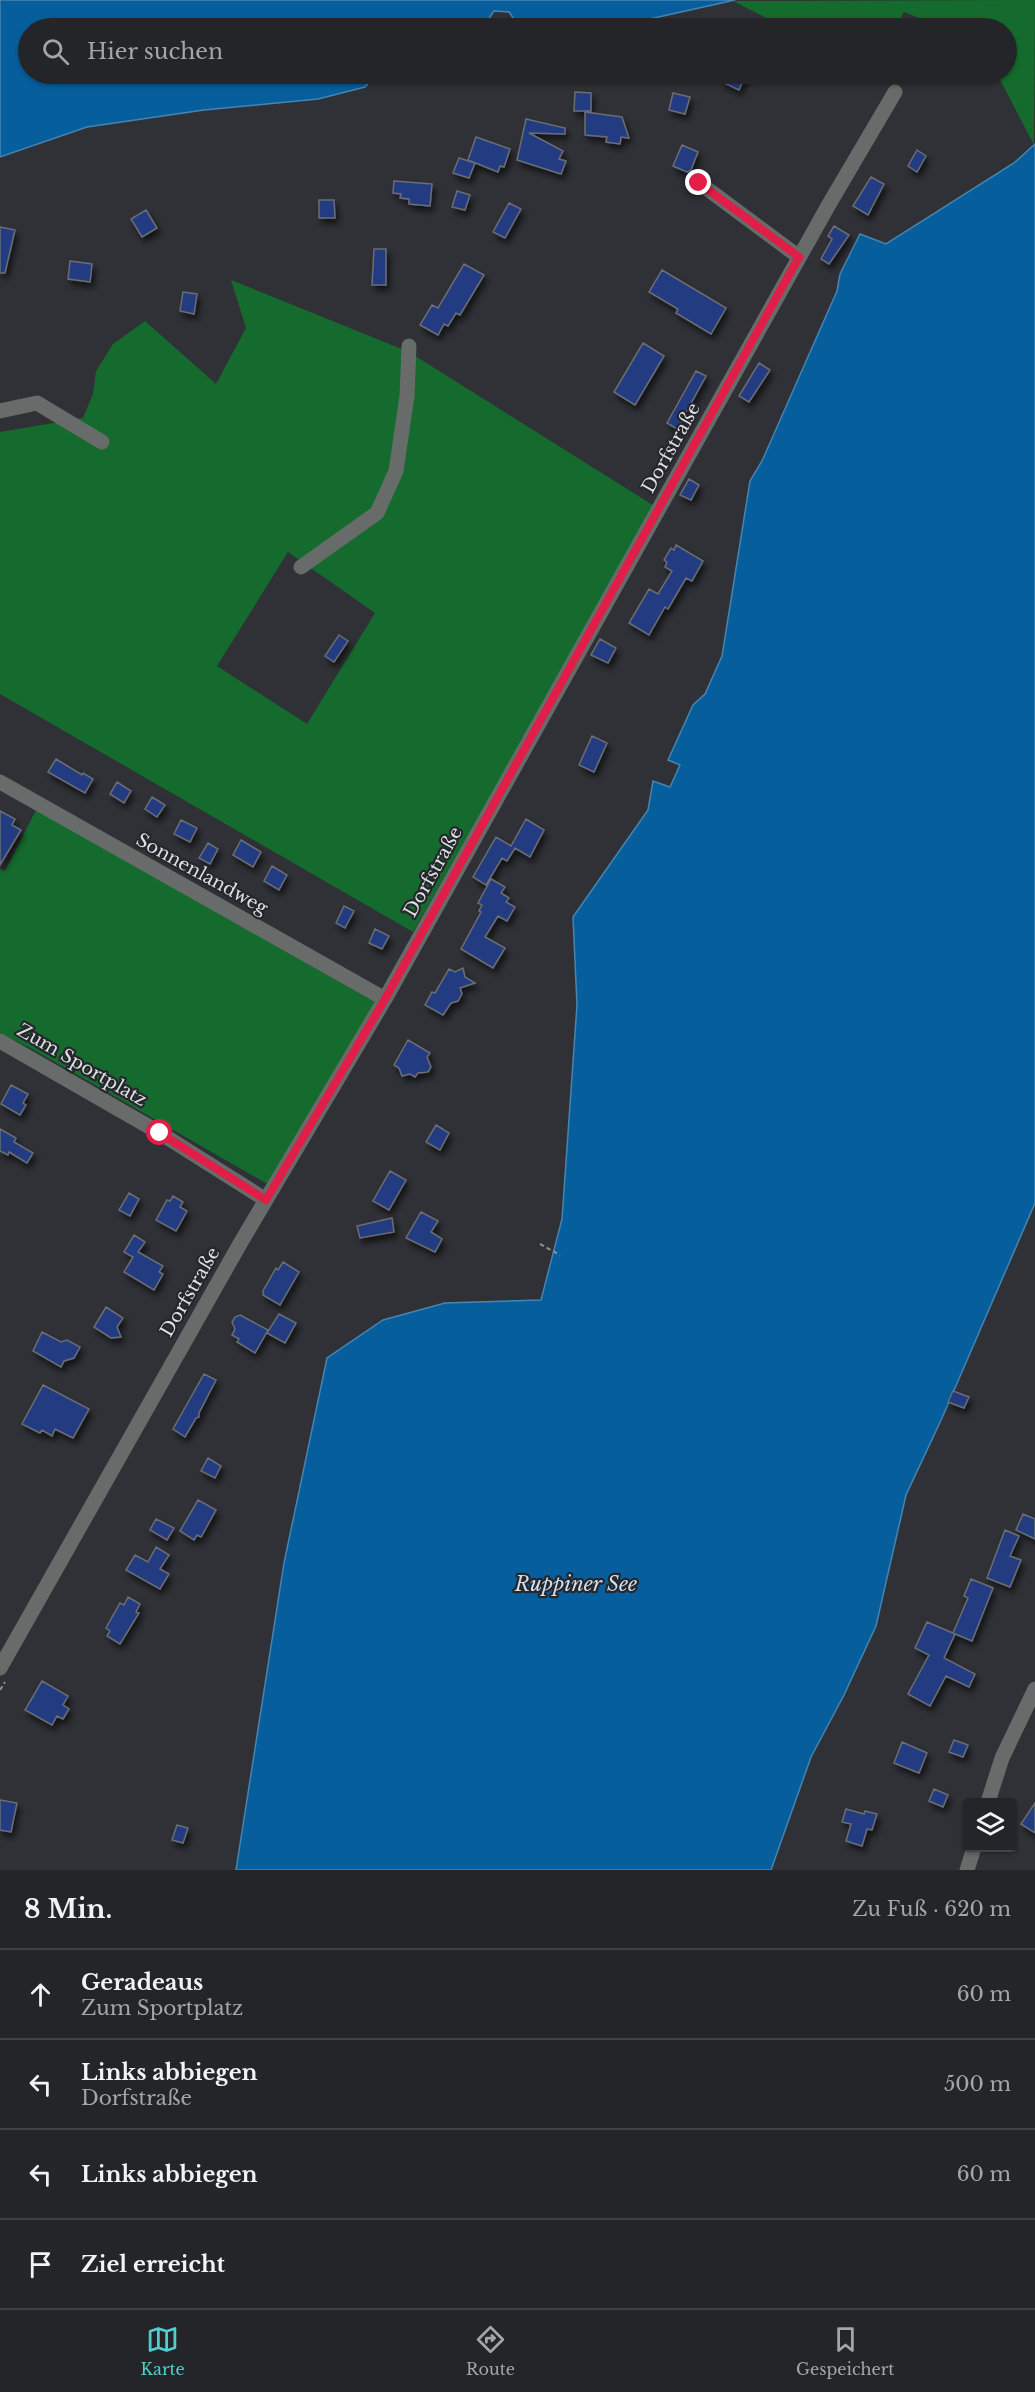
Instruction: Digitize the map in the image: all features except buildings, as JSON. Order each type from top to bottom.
[{"type":"street","name":"Dorfstraße","points":[[0,1668],[266,1200],[385,999],[799,257],[895,92]]},
{"type":"street","points":[[694,179],[799,257]]},
{"type":"street","points":[[301,567],[378,513],[396,471],[407,396],[409,346]]},
{"type":"street","points":[[0,411],[37,403],[102,442]]},
{"type":"street","name":"Sonnenlandweg","points":[[0,782],[385,999]]},
{"type":"street","name":"Zum Sportplatz","points":[[0,1041],[160,1133],[266,1200]]},
{"type":"street","points":[[990,1798],[1002,1758],[1035,1689]]},
{"type":"street","points":[[967,1870],[973,1852]]},
{"type":"path","points":[[540,1244],[560,1255]]},
{"type":"green space","points":[[1035,0],[1034,145],[1002,84],[1017,84],[1017,18],[919,18],[904,12],[901,18],[766,18],[733,1]]},
{"type":"green space","points":[[231,280],[409,352],[656,507],[413,932],[0,694],[0,432],[83,418],[93,394],[96,371],[113,344],[145,321],[216,384],[246,328]],"holes":[[[288,552],[375,613],[307,724],[217,666]]]},
{"type":"green space","points":[[37,808],[383,1000],[271,1186],[0,1033],[0,869],[5,871]]},
{"type":"water","points":[[0,0],[735,0],[654,18],[513,18],[509,12],[494,11],[489,18],[18,18],[18,84],[368,84],[365,87],[318,99],[204,110],[87,127],[0,157]]},
{"type":"water","name":"Ruppiner See","points":[[1035,144],[1035,1203],[942,1418],[906,1495],[876,1626],[844,1695],[811,1757],[771,1870],[236,1870],[284,1563],[327,1358],[383,1320],[445,1303],[541,1300],[562,1219],[577,1005],[573,917],[648,810],[653,781],[670,787],[680,765],[668,760],[693,705],[705,694],[722,656],[750,481],[762,461],[837,291],[840,274],[860,234],[886,244],[1014,163]]},
{"type":"route","points":[[160,1133],[266,1200],[385,999],[799,257],[699,183]]}]
